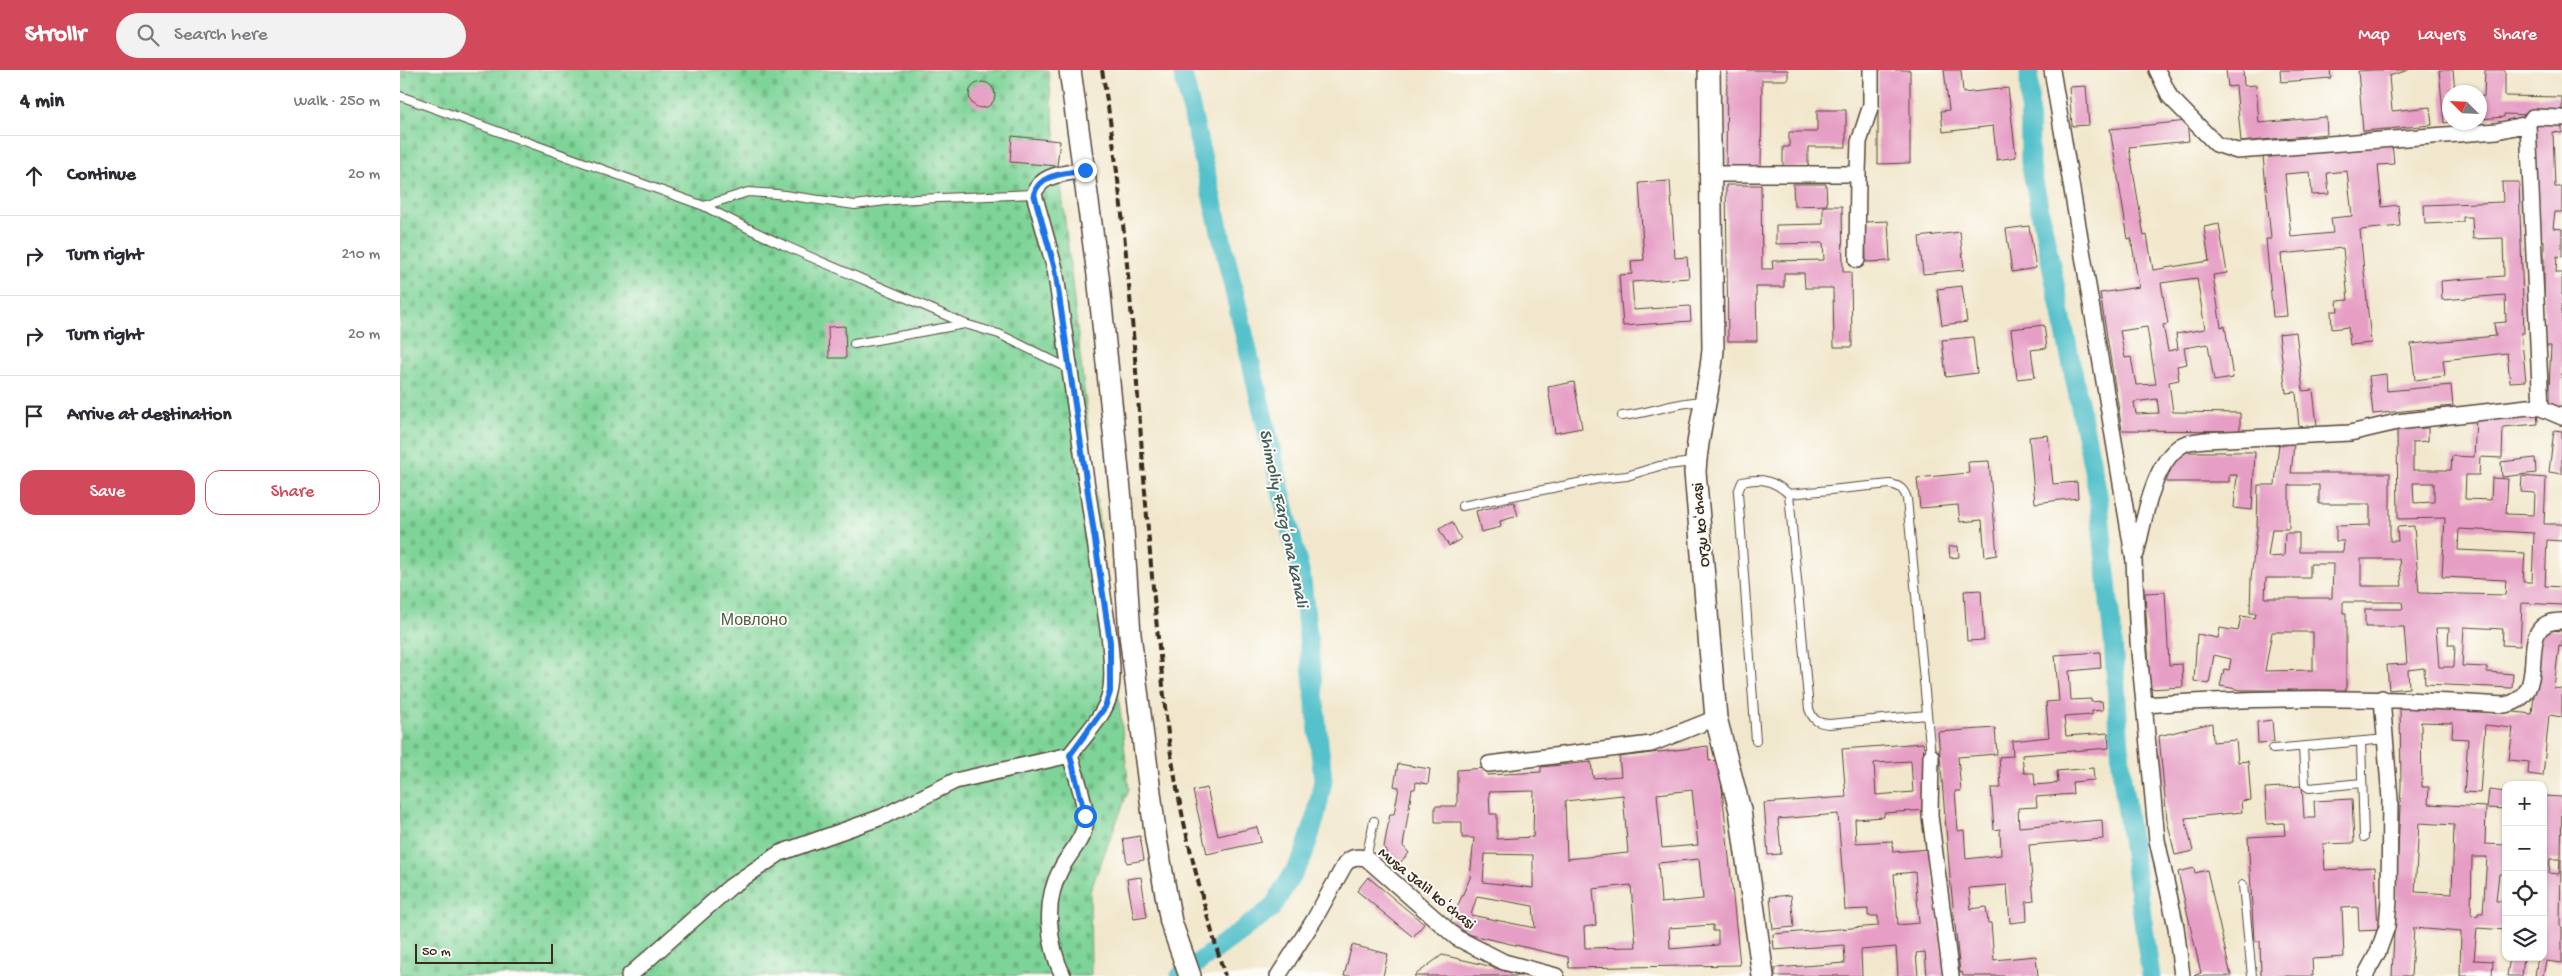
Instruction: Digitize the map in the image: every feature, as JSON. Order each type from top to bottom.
[{"type":"street","points":[[1070,70],[1085,170],[1121,500],[1130,635],[1156,838],[1171,922],[1190,976]]},
{"type":"street","name":"Orzu koʻchasi","points":[[1708,70],[1713,349],[1695,462],[1716,718],[1740,810],[1763,976]]},
{"type":"street","points":[[1857,260],[1859,142],[1871,105],[1871,70]]},
{"type":"street","points":[[2052,70],[2134,561],[2157,840],[2176,927],[2182,976]]},
{"type":"street","points":[[2157,70],[2170,97],[2216,144],[2236,151],[2497,131],[2528,124]]},
{"type":"street","points":[[2541,408],[2528,124],[2533,117],[2562,118]]},
{"type":"street","points":[[629,976],[730,887],[780,854],[882,817],[955,781],[1070,755],[1105,707],[1112,678],[1110,642],[1068,368],[1055,269],[1034,194],[1040,182],[1047,178],[1085,170]]},
{"type":"street","points":[[1710,174],[1858,174]]},
{"type":"street","points":[[2134,561],[2149,502],[2158,476],[2168,456],[2184,444],[2205,440],[2350,434],[2397,422],[2519,408],[2541,408],[2562,418]]},
{"type":"street","points":[[2145,705],[2228,699],[2382,698],[2504,705],[2516,703],[2524,696],[2530,681],[2536,635],[2540,626],[2549,622],[2562,621]]},
{"type":"street","points":[[2365,976],[2378,952],[2387,927],[2390,799],[2387,739],[2382,698]]},
{"type":"street","points":[[1489,764],[1651,744],[1716,718]]},
{"type":"street","points":[[1063,976],[1050,942],[1050,905],[1060,871],[1081,836],[1085,816],[1070,755]]},
{"type":"street","points":[[1931,756],[1930,816],[1952,976]]},
{"type":"street","name":"Musa Jalil koʻchasi","points":[[1278,976],[1314,920],[1344,866],[1349,860],[1357,856],[1366,858],[1457,938],[1504,962],[1556,976]]},
{"type":"lane","points":[[400,96],[704,206],[760,236],[881,286],[965,324],[1000,334],[1068,368]]},
{"type":"lane","points":[[704,206],[748,192],[777,194],[855,205],[892,200],[1034,194]]},
{"type":"lane","points":[[854,344],[965,324]]},
{"type":"lane","points":[[1622,416],[1648,413],[1678,402],[1706,401]]},
{"type":"lane","points":[[1462,506],[1598,479],[1627,476],[1659,466],[1695,462]]},
{"type":"lane","points":[[1756,741],[1738,492],[1742,482],[1762,479],[1778,484],[1789,494],[1809,709],[1812,718],[1820,723],[1829,724],[1927,715]]},
{"type":"lane","points":[[1789,494],[1890,484],[1904,490],[1907,498],[1931,756]]},
{"type":"lane","points":[[2273,749],[2303,748],[2387,739]]},
{"type":"lane","points":[[2361,742],[2364,837]]},
{"type":"lane","points":[[2303,748],[2305,785],[2309,788],[2362,783]]},
{"type":"lane","points":[[1366,858],[1374,821]]},
{"type":"lane","points":[[2243,884],[2252,976]]},
{"type":"green space","name":"Мовлоно","points":[[400,70],[1048,70],[1129,789],[1090,891],[1091,976],[400,976]]},
{"type":"building","points":[[1727,70],[1788,70],[1788,80],[1762,80],[1761,168],[1726,168]]},
{"type":"building","points":[[1878,70],[1910,70],[1910,163],[1878,164]]},
{"type":"building","points":[[1944,70],[1961,70],[1963,93],[2008,88],[2016,157],[1997,160],[1993,126],[1943,132],[1941,111],[1949,110]]},
{"type":"building","points":[[2226,70],[2243,70],[2244,86],[2256,85],[2259,123],[2326,117],[2327,134],[2241,142],[2236,86],[2228,87]]},
{"type":"building","points":[[2280,70],[2330,70],[2331,78],[2281,82]]},
{"type":"building","points":[[2409,70],[2389,76],[2392,111],[2430,107],[2432,125],[2363,131],[2358,71]]},
{"type":"building","points":[[2439,70],[2453,70],[2454,85],[2442,85],[2442,102]]},
{"type":"building","points":[[2485,70],[2505,70],[2505,96],[2562,97],[2562,116],[2504,114],[2504,117],[2487,118],[2487,85],[2484,85]]},
{"type":"building","points":[[982,82],[991,86],[995,95],[991,104],[982,108],[973,104],[969,95],[973,86]]},
{"type":"building","points":[[2086,86],[2089,125],[2072,126],[2069,87]]},
{"type":"building","points":[[1817,110],[1846,110],[1846,147],[1808,147],[1808,167],[1783,167],[1783,147],[1789,147],[1789,132],[1817,132]]},
{"type":"building","points":[[2535,118],[2562,119],[2562,133],[2553,132],[2555,187],[2562,187],[2562,212],[2555,212],[2553,228],[2562,229],[2562,257],[2557,256],[2556,273],[2562,273],[2562,410],[2548,407],[2551,346],[2544,346],[2544,241],[2539,241]]},
{"type":"building","points":[[2187,121],[2189,141],[2129,147],[2144,236],[2147,235],[2153,270],[2209,261],[2204,227],[2219,224],[2227,273],[2213,275],[2221,327],[2225,326],[2233,378],[2214,381],[2208,344],[2184,348],[2187,364],[2177,366],[2179,380],[2169,382],[2173,412],[2240,413],[2240,431],[2122,430],[2100,293],[2139,287],[2131,238],[2128,239],[2110,129]],"holes":[[[2197,278],[2205,329],[2176,334],[2178,349],[2168,351],[2163,325],[2168,324],[2161,283]],[[2147,327],[2156,384],[2136,385],[2131,357],[2125,358],[2120,331]],[[2157,399],[2159,413],[2136,414],[2134,402]]]},
{"type":"building","points":[[1012,136],[1060,141],[1057,166],[1010,162]]},
{"type":"building","points":[[2392,143],[2394,164],[2378,165],[2382,207],[2398,205],[2400,226],[2360,230],[2371,343],[2350,345],[2348,327],[2332,329],[2331,311],[2338,311],[2337,301],[2348,300],[2343,248],[2281,254],[2287,316],[2273,317],[2266,239],[2271,239],[2263,156]],"holes":[[[2347,171],[2352,216],[2331,218],[2333,233],[2291,237],[2285,174],[2310,172],[2312,195],[2329,194],[2327,173]]]},
{"type":"building","points":[[1670,181],[1675,258],[1687,257],[1689,278],[1632,282],[1634,310],[1690,306],[1691,321],[1623,326],[1619,275],[1632,274],[1631,261],[1644,260],[1639,183]]},
{"type":"building","points":[[2502,182],[2519,182],[2524,333],[2521,333],[2526,381],[2510,382],[2507,353],[2443,360],[2445,376],[2415,380],[2411,344],[2496,336],[2494,323],[2506,322],[2505,295],[2442,300],[2441,281],[2504,276],[2503,238],[2473,239],[2472,217],[2463,217],[2463,222],[2425,224],[2424,205],[2503,202]]},
{"type":"building","points":[[1793,184],[1826,184],[1827,205],[1794,206]]},
{"type":"building","points":[[1726,185],[1761,185],[1762,269],[1773,269],[1772,261],[1824,260],[1823,243],[1776,244],[1776,225],[1823,224],[1823,206],[1842,206],[1843,272],[1851,272],[1852,347],[1834,347],[1833,288],[1805,288],[1804,273],[1784,273],[1784,287],[1756,287],[1757,341],[1728,341]]},
{"type":"building","points":[[1888,221],[1890,261],[1866,262],[1865,222]]},
{"type":"building","points":[[2029,226],[2036,268],[2012,272],[2006,229]]},
{"type":"building","points":[[1960,232],[1964,270],[1923,274],[1919,237]]},
{"type":"building","points":[[1962,286],[1967,322],[1942,325],[1937,289]]},
{"type":"building","points":[[2044,325],[2047,348],[2031,350],[2035,377],[2017,379],[2011,329]]},
{"type":"building","points":[[845,326],[846,358],[829,358],[828,327]]},
{"type":"building","points":[[2296,332],[2303,391],[2313,390],[2317,425],[2299,427],[2296,392],[2286,393],[2279,334]]},
{"type":"building","points":[[1973,337],[1977,373],[1946,377],[1942,340]]},
{"type":"building","points":[[2386,374],[2387,391],[2451,385],[2453,406],[2373,414],[2369,376]]},
{"type":"building","points":[[1574,382],[1582,428],[1555,433],[1548,387]]},
{"type":"building","points":[[2537,412],[2538,424],[2503,427],[2502,458],[2480,457],[2479,475],[2466,475],[2465,499],[2491,500],[2492,478],[2508,479],[2506,514],[2534,515],[2535,493],[2521,492],[2522,476],[2546,478],[2544,524],[2562,524],[2562,541],[2547,540],[2545,586],[2562,587],[2562,605],[2522,603],[2520,646],[2502,645],[2503,629],[2464,627],[2462,666],[2487,667],[2487,672],[2513,674],[2512,688],[2425,684],[2424,668],[2408,670],[2409,688],[2389,690],[2387,665],[2407,664],[2404,627],[2365,627],[2365,609],[2403,609],[2402,602],[2343,602],[2343,613],[2346,613],[2346,690],[2242,690],[2220,686],[2224,669],[2229,670],[2231,659],[2214,655],[2209,684],[2194,681],[2197,634],[2218,638],[2220,628],[2238,631],[2241,616],[2255,618],[2256,613],[2250,613],[2251,578],[2257,529],[2258,485],[2275,485],[2279,443],[2294,444],[2291,473],[2390,473],[2390,541],[2398,541],[2397,527],[2414,526],[2419,593],[2505,595],[2506,580],[2442,577],[2445,518],[2398,519],[2397,429],[2428,428],[2428,441],[2413,442],[2413,470],[2451,470],[2452,456],[2474,457],[2476,419]],"holes":[[[2413,483],[2434,483],[2434,502],[2414,503]],[[2289,485],[2319,485],[2319,504],[2370,504],[2370,525],[2336,526],[2336,541],[2344,541],[2343,552],[2299,552],[2299,533],[2285,533],[2284,556],[2268,557],[2272,529],[2289,529]],[[2459,529],[2534,533],[2532,582],[2523,582],[2525,553],[2458,550]],[[2361,559],[2399,559],[2402,586],[2361,586]],[[2310,564],[2333,564],[2332,598],[2265,598],[2266,578],[2310,578]],[[2436,628],[2449,628],[2448,645],[2455,645],[2454,667],[2439,667]],[[2272,632],[2313,632],[2313,670],[2265,671]]]},
{"type":"building","points":[[2554,430],[2562,431],[2562,474],[2549,472]]},
{"type":"building","points":[[2048,435],[2053,484],[2077,482],[2078,498],[2035,503],[2029,437]]},
{"type":"building","points":[[2177,452],[2255,452],[2252,510],[2234,508],[2237,475],[2229,475],[2229,482],[2166,482]]},
{"type":"building","points":[[2535,458],[2536,473],[2502,477],[2501,462]]},
{"type":"building","points":[[1989,461],[1997,555],[1985,557],[1982,520],[1960,522],[1958,505],[1920,508],[1917,478],[1969,473],[1968,462]]},
{"type":"building","points":[[1514,502],[1518,516],[1500,521],[1501,527],[1481,532],[1476,511]]},
{"type":"building","points":[[1452,522],[1461,539],[1449,546],[1439,529]]},
{"type":"building","points":[[1958,546],[1959,557],[1950,558],[1949,547]]},
{"type":"building","points":[[1981,590],[1984,640],[1967,641],[1964,591]]},
{"type":"building","points":[[2165,592],[2169,665],[2182,664],[2183,687],[2150,689],[2145,593]]},
{"type":"building","points":[[2541,629],[2562,631],[2562,647],[2559,646],[2554,688],[2562,689],[2562,717],[2549,715],[2543,776],[2528,774],[2529,762],[2509,760],[2513,728],[2485,725],[2480,793],[2464,792],[2468,739],[2452,738],[2453,723],[2421,722],[2422,787],[2429,787],[2428,804],[2486,807],[2485,844],[2502,845],[2502,874],[2499,874],[2496,901],[2502,901],[2502,930],[2477,928],[2474,960],[2493,961],[2492,976],[2460,976],[2461,932],[2414,928],[2411,976],[2392,976],[2401,785],[2400,705],[2471,707],[2532,714]],"holes":[[[2419,823],[2454,825],[2452,894],[2415,892]],[[2472,857],[2487,857],[2483,913],[2478,913],[2478,916],[2471,915]]]},
{"type":"building","points":[[2100,652],[2101,668],[2069,671],[2071,700],[2091,699],[2091,702],[2102,701],[2103,710],[2092,711],[2092,715],[2064,717],[2066,736],[2108,733],[2109,748],[2022,755],[2024,773],[2034,773],[2035,785],[2058,783],[2057,771],[2093,768],[2094,780],[2072,782],[2073,794],[2036,797],[2037,807],[2018,808],[2019,827],[2102,820],[2103,839],[2029,845],[2034,901],[2026,902],[2027,921],[2010,923],[2007,885],[1969,888],[1971,909],[1986,907],[1988,923],[1991,923],[1994,960],[2036,956],[2038,976],[1963,976],[1962,972],[1960,973],[1950,877],[1938,732],[1995,728],[1997,754],[1958,757],[1961,791],[1955,791],[1958,831],[1964,830],[1966,859],[2001,855],[2000,829],[1994,830],[1991,788],[2001,788],[1999,757],[2013,756],[2012,741],[2049,737],[2046,702],[2059,701],[2055,655]]},
{"type":"building","points":[[2272,720],[2274,742],[2258,743],[2257,722]]},
{"type":"building","points":[[2212,723],[2213,742],[2236,740],[2238,762],[2248,761],[2251,800],[2241,801],[2242,812],[2185,818],[2193,851],[2175,855],[2167,820],[2159,736]]},
{"type":"building","points":[[1923,743],[1928,810],[1884,813],[1884,817],[1855,819],[1856,843],[1892,841],[1893,852],[1930,849],[1945,976],[1927,976],[1925,952],[1916,953],[1918,976],[1898,976],[1896,947],[1861,950],[1862,976],[1775,976],[1775,968],[1845,963],[1844,945],[1774,950],[1773,934],[1878,926],[1878,916],[1868,916],[1868,909],[1845,910],[1838,814],[1778,819],[1781,854],[1768,855],[1764,803],[1846,797],[1842,749]],"holes":[[[1911,761],[1913,792],[1876,795],[1874,763]],[[1915,872],[1919,923],[1898,925],[1894,874]]]},
{"type":"building","points":[[1708,746],[1709,761],[1719,760],[1740,965],[1569,968],[1568,957],[1471,935],[1450,923],[1470,878],[1474,838],[1462,838],[1462,822],[1435,822],[1435,806],[1457,806],[1457,770],[1486,768],[1487,775],[1541,772],[1541,767],[1591,762],[1593,778],[1621,776],[1619,757]],"holes":[[[1692,790],[1698,845],[1662,848],[1657,794]],[[1534,791],[1533,837],[1497,839],[1497,814],[1490,814],[1489,792]],[[1623,795],[1628,853],[1567,859],[1565,801]],[[1485,854],[1533,855],[1533,888],[1483,882]],[[1699,859],[1703,899],[1661,903],[1658,863]],[[1631,885],[1636,947],[1585,948],[1584,927],[1596,925],[1593,889]],[[1477,896],[1533,906],[1535,928],[1471,915]],[[1713,925],[1713,931],[1718,931],[1718,945],[1670,949],[1669,928]]]},
{"type":"building","points":[[1398,764],[1430,769],[1428,784],[1416,782],[1415,789],[1412,789],[1403,846],[1409,853],[1398,865],[1389,858],[1384,847],[1390,814],[1394,814],[1399,787],[1394,786]]},
{"type":"building","points":[[2302,786],[2304,818],[2315,818],[2314,801],[2352,799],[2354,843],[2323,844],[2325,870],[2375,867],[2378,930],[2359,931],[2358,907],[2342,908],[2344,957],[2312,959],[2313,976],[2261,976],[2260,941],[2254,941],[2248,837],[2285,835],[2284,823],[2267,824],[2265,788]]},
{"type":"building","points":[[1207,788],[1218,836],[1257,827],[1261,842],[1207,854],[1193,791]]},
{"type":"building","points":[[2489,790],[2502,792],[2502,809],[2487,808]]},
{"type":"building","points":[[2547,796],[2562,797],[2560,926],[2562,927],[2562,963],[2546,961]],"holes":[[[2550,859],[2560,859],[2559,874],[2549,873]]]},
{"type":"building","points":[[1140,836],[1144,860],[1127,863],[1123,839]]},
{"type":"building","points":[[2194,868],[2195,873],[2207,870],[2231,976],[2193,976],[2201,973],[2178,872]]},
{"type":"building","points":[[1141,877],[1147,917],[1134,919],[1127,879]]},
{"type":"building","points":[[1368,877],[1424,924],[1413,937],[1357,891]]},
{"type":"building","points":[[1791,895],[1794,927],[1773,929],[1770,897]]},
{"type":"building","points":[[1352,945],[1388,954],[1383,976],[1344,976]]},
{"type":"building","points":[[1442,955],[1481,964],[1522,976],[1414,976]]},
{"type":"building","points":[[2509,961],[2524,961],[2522,976],[2507,976]]},
{"type":"building","points":[[2537,961],[2546,961],[2543,976],[2535,976]]},
{"type":"waterway","name":"Shimoliy Fargʻona kanali","points":[[1180,976],[1272,908],[1303,857],[1316,816],[1323,780],[1302,580],[1182,70]]},
{"type":"waterway","points":[[2029,70],[2030,162],[2098,494],[2113,641],[2122,778],[2151,976]]},
{"type":"railway","points":[[1102,70],[1122,214],[1152,575],[1168,736],[1187,834],[1208,920],[1225,976]]},
{"type":"route","points":[[1085,170],[1047,178],[1040,182],[1034,194],[1055,269],[1068,368],[1110,642],[1112,678],[1105,707],[1070,755],[1085,816]]}]
